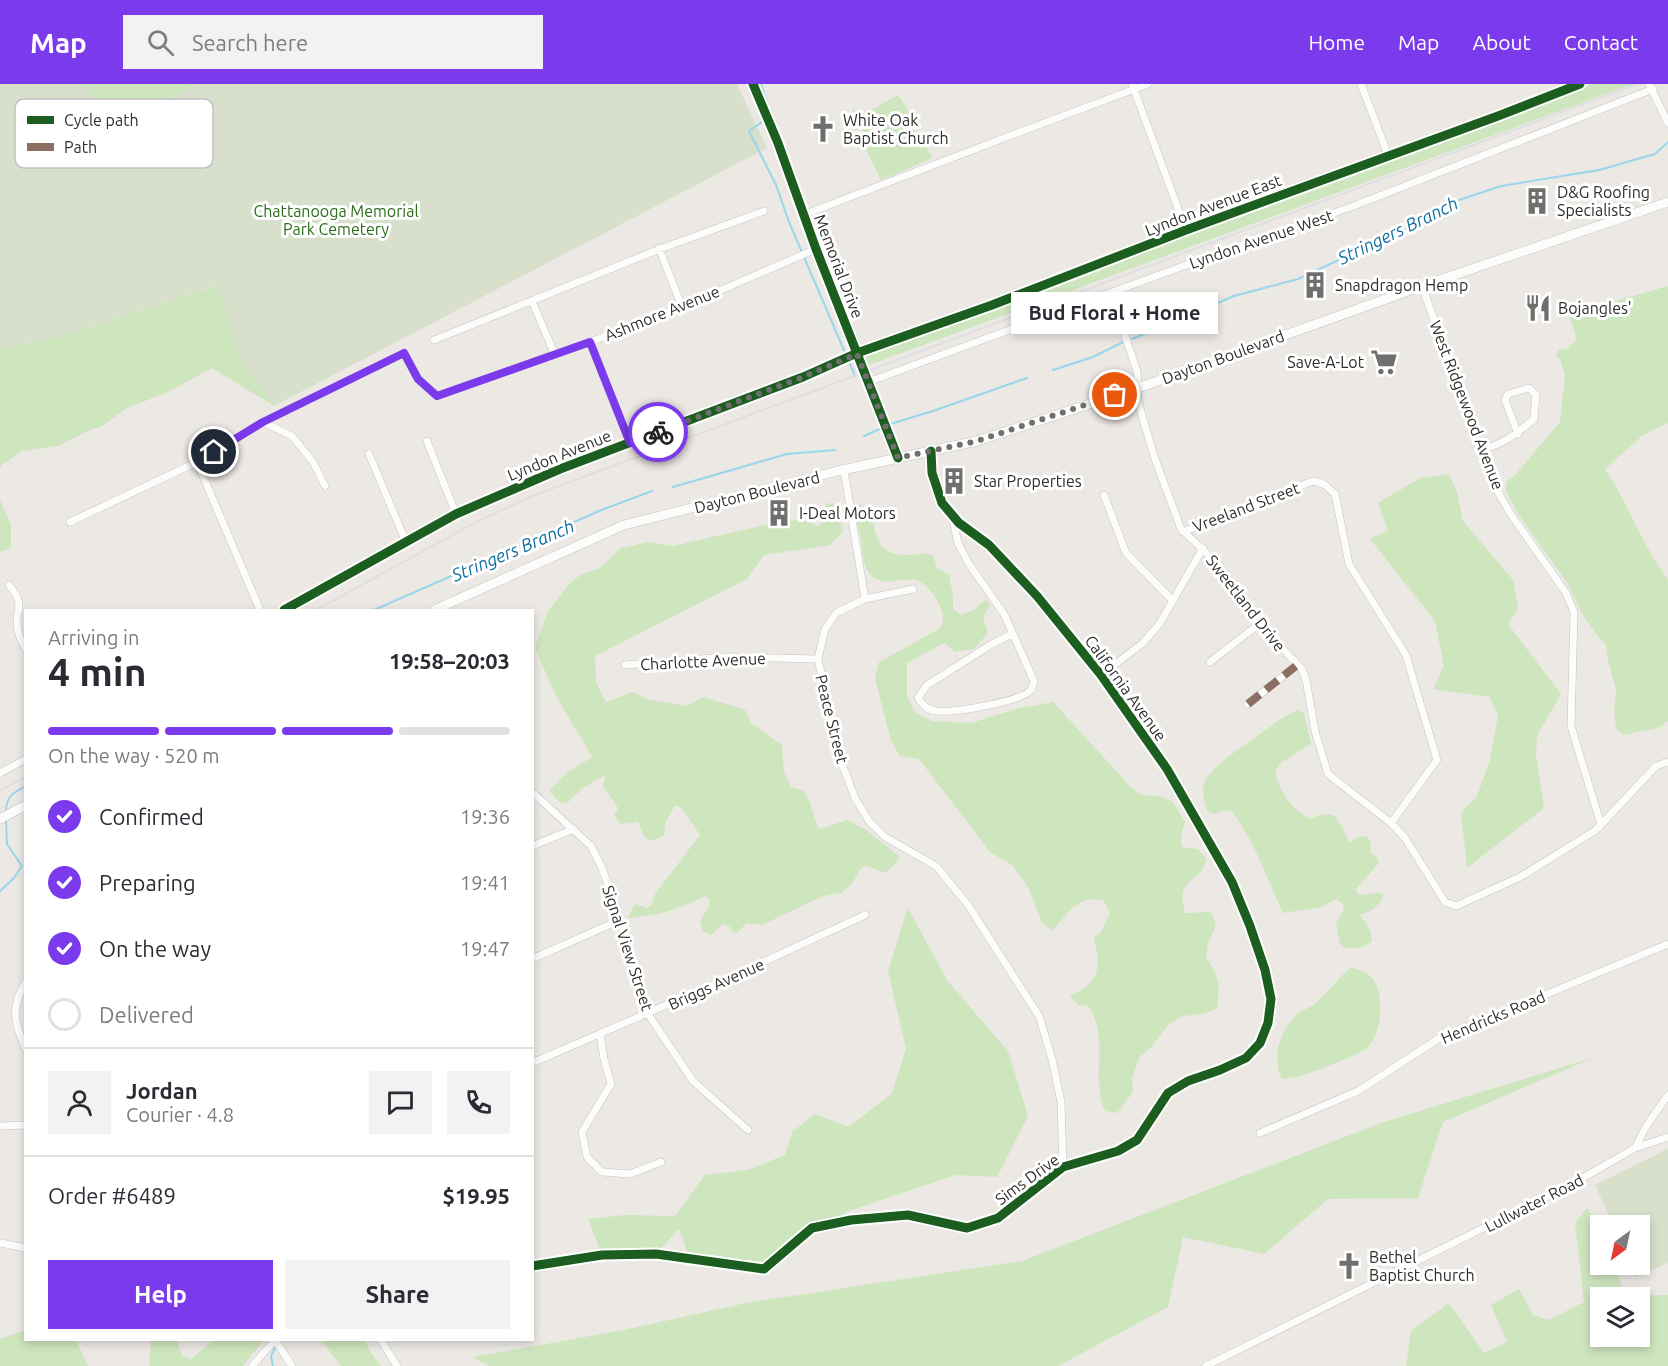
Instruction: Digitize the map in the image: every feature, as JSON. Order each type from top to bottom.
[{"type":"main road","name":"Memorial Drive","points":[[753,84],[778,143],[803,216],[898,458]]},
{"type":"main road","name":"Dayton Boulevard","points":[[436,609],[624,525],[844,470],[977,441],[1138,387],[1422,285],[1668,202]]},
{"type":"main road","points":[[0,819],[24,806]]},
{"type":"street","points":[[803,216],[1134,87],[1148,84]]},
{"type":"street","points":[[1361,84],[1388,155]]},
{"type":"street","name":"Lyndon Avenue East","points":[[857,354],[1580,84]]},
{"type":"street","points":[[1134,87],[1186,230]]},
{"type":"street","points":[[1651,87],[1668,123]]},
{"type":"street","name":"Lyndon Avenue West","points":[[868,382],[1197,261],[1355,206],[1651,87]]},
{"type":"street","points":[[434,340],[659,248],[764,211]]},
{"type":"street","points":[[659,248],[682,307]]},
{"type":"street","name":"Ashmore Avenue","points":[[70,522],[197,462],[263,422],[404,353],[418,379],[437,396],[682,307],[816,249]]},
{"type":"street","name":"West Ridgewood Avenue","points":[[1422,285],[1480,450],[1499,494],[1566,593],[1574,612],[1571,726],[1601,825]]},
{"type":"street","name":"Sweetland Drive","points":[[1111,294],[1137,371],[1138,402],[1155,459],[1181,530],[1219,565],[1258,624],[1302,669],[1315,731],[1328,774],[1391,823],[1405,838],[1445,902],[1456,906],[1520,877],[1596,830],[1656,766],[1668,762]]},
{"type":"street","points":[[532,301],[555,355]]},
{"type":"street","points":[[590,342],[630,443]]},
{"type":"street","name":"Lyndon Avenue","points":[[286,609],[456,514],[560,469],[803,377],[857,354]]},
{"type":"street","points":[[1480,450],[1501,444],[1518,434],[1534,419],[1536,394],[1529,388],[1508,394],[1505,400],[1518,434]]},
{"type":"street","points":[[263,422],[292,436],[313,462],[325,486]]},
{"type":"street","points":[[427,441],[456,514]]},
{"type":"street","name":"California Avenue","points":[[931,451],[932,473],[942,503],[952,516],[989,545],[1015,571],[1101,675],[1167,769],[1232,882],[1265,970]]},
{"type":"street","points":[[369,454],[406,542]]},
{"type":"street","points":[[197,462],[260,609]]},
{"type":"street","points":[[844,470],[865,599]]},
{"type":"street","name":"Vreeland Street","points":[[1183,531],[1313,481],[1324,484],[1335,494],[1349,564],[1406,655],[1437,760],[1391,823]]},
{"type":"street","points":[[1104,495],[1126,553],[1172,600]]},
{"type":"street","points":[[952,516],[958,543],[969,564],[1004,614],[1034,681],[1031,690],[982,707],[935,711],[925,708],[918,698],[927,685],[1012,634]]},
{"type":"street","points":[[1101,675],[1143,642],[1160,623],[1203,549]]},
{"type":"street","points":[[9,585],[21,605],[18,630],[24,644]]},
{"type":"street","name":"Peace Street","points":[[913,589],[865,599],[836,613],[825,629],[818,659],[839,756],[855,798],[869,821],[885,837],[936,866],[969,904],[1039,1016],[1052,1059],[1061,1102],[1063,1167]]},
{"type":"street","points":[[1210,662],[1258,624]]},
{"type":"street","name":"Charlotte Avenue","points":[[625,665],[725,657],[818,659]]},
{"type":"street","points":[[1248,704],[1297,665]]},
{"type":"street","points":[[0,774],[24,760]]},
{"type":"street","name":"Signal View Street","points":[[534,794],[591,846],[602,868],[620,920],[648,1014],[693,1081],[748,1130]]},
{"type":"street","points":[[534,845],[574,829]]},
{"type":"street","name":"Briggs Avenue","points":[[534,1062],[648,1014],[865,915]]},
{"type":"street","points":[[534,958],[620,920]]},
{"type":"street","name":"Hendricks Road","points":[[1260,1133],[1358,1091],[1438,1039],[1668,944]]},
{"type":"street","name":"Sims Drive","points":[[534,1264],[602,1255],[656,1254],[764,1269],[812,1228],[851,1220],[908,1215],[967,1228],[998,1218],[1063,1167],[1118,1151],[1137,1140],[1168,1093],[1188,1081],[1246,1058],[1260,1043],[1268,1023],[1271,999],[1265,970]]},
{"type":"street","points":[[24,986],[15,1005],[16,1029],[24,1045]]},
{"type":"street","points":[[600,1034],[611,1084],[582,1132],[587,1157],[602,1172],[630,1174],[661,1162]]},
{"type":"street","points":[[1635,1148],[1647,1125],[1668,1095]]},
{"type":"street","points":[[0,1126],[24,1125]]},
{"type":"street","name":"Lullwater Road","points":[[1206,1366],[1574,1183],[1635,1148],[1668,1137]]},
{"type":"street","points":[[0,1243],[24,1248]]},
{"type":"street","points":[[252,1366],[274,1341]]},
{"type":"street","points":[[276,1341],[291,1366]]},
{"type":"street","points":[[382,1341],[397,1366]]},
{"type":"green space","name":"Chattanooga Memorial Park Cemetery","points":[[0,84],[83,84],[97,99],[15,99],[15,168],[213,168],[213,99],[167,99],[198,84],[737,84],[767,148],[274,406],[242,364],[217,285],[69,334],[0,350]]},
{"type":"green space","points":[[83,84],[198,84],[167,99],[96,99]]},
{"type":"green space","points":[[1592,84],[1633,84],[869,365],[865,356]]},
{"type":"green space","points":[[898,95],[910,113],[911,119],[899,119],[897,125],[899,121],[910,120],[915,132],[933,158],[881,180],[865,148],[870,140],[874,144],[885,140],[882,126],[870,129],[870,135],[866,139],[862,128],[855,130],[850,116],[854,108],[857,113],[864,114]]},
{"type":"green space","points":[[218,285],[242,364],[274,406],[212,368],[168,392],[127,408],[101,427],[58,446],[22,451],[0,468],[0,350],[69,334]]},
{"type":"green space","points":[[1668,286],[1668,423],[1643,435],[1605,469],[1650,552],[1668,579],[1668,721],[1658,728],[1623,735],[1616,729],[1614,710],[1616,690],[1606,645],[1584,617],[1566,581],[1520,517],[1505,490],[1507,481],[1515,475],[1560,422],[1565,376],[1561,361],[1556,355],[1558,350],[1568,348],[1577,339],[1570,319],[1571,314]]},
{"type":"green space","points":[[1449,474],[1457,492],[1463,521],[1513,580],[1518,608],[1508,624],[1561,694],[1537,736],[1536,755],[1544,808],[1467,868],[1461,813],[1477,796],[1490,760],[1498,716],[1490,697],[1433,689],[1444,666],[1435,621],[1370,539],[1388,530],[1378,503],[1420,478]]},
{"type":"green space","points":[[0,500],[11,525],[11,548],[0,552]]},
{"type":"green space","points":[[826,504],[838,504],[843,532],[830,545],[764,555],[747,579],[595,656],[596,683],[606,702],[633,692],[647,699],[687,706],[704,697],[745,710],[751,723],[782,745],[784,772],[791,787],[804,791],[819,829],[847,820],[866,830],[899,856],[897,862],[885,873],[867,866],[862,867],[851,885],[841,893],[823,896],[762,925],[747,923],[736,933],[723,924],[711,935],[703,932],[700,921],[710,900],[705,896],[667,912],[627,918],[635,904],[647,908],[652,904],[655,894],[700,835],[681,807],[675,806],[666,821],[664,835],[654,841],[645,838],[638,822],[621,824],[614,816],[618,808],[603,786],[606,775],[583,788],[567,803],[558,801],[554,797],[550,789],[568,772],[592,757],[556,696],[535,648],[547,613],[568,585],[580,575],[600,568],[621,548],[649,542],[673,546],[782,521],[802,520],[819,526],[827,516]]},
{"type":"green space","points":[[860,504],[871,516],[877,537],[884,548],[897,555],[933,555],[937,568],[949,575],[953,609],[962,615],[972,611],[987,599],[990,606],[983,617],[988,633],[974,649],[955,652],[944,643],[907,663],[907,697],[916,713],[932,721],[971,723],[1016,709],[1053,702],[1130,786],[1141,795],[1159,796],[1172,801],[1185,822],[1181,836],[1182,847],[1198,849],[1207,859],[1204,867],[1186,887],[1183,901],[1185,913],[1211,912],[1216,925],[1208,944],[1206,957],[1214,970],[1219,986],[1217,1008],[1205,1014],[1182,1016],[1168,1025],[1139,1058],[1132,1079],[1133,1092],[1117,1113],[1105,1111],[1101,1098],[1098,1031],[1094,1018],[1088,1006],[1078,1005],[1070,996],[1088,985],[1093,979],[1098,965],[1094,937],[1101,932],[1110,913],[1103,900],[1086,900],[1073,907],[1052,931],[1042,922],[1028,887],[1013,866],[990,852],[919,759],[900,756],[891,741],[875,678],[879,662],[939,629],[943,622],[943,615],[935,597],[921,582],[910,579],[882,581],[876,579],[868,571],[864,562],[856,520]]},
{"type":"green space","points":[[1297,710],[1304,713],[1311,744],[1282,762],[1275,771],[1283,793],[1298,811],[1311,819],[1320,815],[1332,815],[1340,822],[1350,843],[1357,837],[1366,836],[1371,843],[1370,852],[1377,857],[1379,863],[1355,890],[1360,895],[1378,893],[1384,895],[1375,908],[1360,915],[1369,928],[1372,942],[1360,948],[1344,948],[1340,944],[1336,923],[1344,909],[1343,904],[1336,899],[1321,907],[1283,913],[1252,843],[1233,812],[1223,810],[1216,814],[1208,812],[1204,800],[1204,783],[1216,767],[1285,716]]},
{"type":"green space","points":[[908,908],[947,980],[1008,1051],[1028,1116],[997,1177],[956,1175],[849,1211],[763,1262],[688,1254],[679,1229],[656,1254],[602,1255],[588,1219],[625,1215],[675,1216],[705,1175],[748,1170],[785,1155],[792,1132],[815,1114],[849,1127],[892,1093],[906,1049],[888,971]]},
{"type":"green space","points":[[1351,967],[1368,974],[1378,989],[1379,1021],[1373,1040],[1364,1050],[1347,1058],[1300,1076],[1282,1079],[1277,1054],[1290,1021],[1317,1002]]},
{"type":"green space","points":[[1595,1057],[1443,1122],[1418,1198],[1328,1199],[1264,1254],[1183,1237],[1168,1307],[1058,1366],[489,1366],[473,1357],[624,1330],[746,1303],[1022,1261],[1381,1123]]},
{"type":"green space","points":[[1668,1149],[1668,1263],[1650,1271],[1650,1215],[1608,1215],[1595,1185]]},
{"type":"green space","points":[[1587,1208],[1592,1215],[1590,1275],[1618,1275],[1622,1287],[1590,1287],[1590,1347],[1650,1347],[1650,1295],[1668,1295],[1668,1366],[1406,1366],[1411,1331],[1449,1303],[1484,1353],[1507,1342],[1491,1305],[1519,1289],[1533,1315],[1549,1320],[1584,1302],[1575,1223]]},
{"type":"green space","points":[[24,1330],[24,1341],[76,1341],[88,1366],[0,1366],[0,1339]]},
{"type":"green space","points":[[151,1341],[177,1341],[182,1356],[191,1359],[213,1341],[263,1341],[243,1366],[149,1366]]},
{"type":"green space","points":[[322,1341],[365,1341],[381,1366],[341,1366]]},
{"type":"waterway","points":[[761,84],[769,110]]},
{"type":"waterway","points":[[765,120],[749,131],[776,185],[789,222],[855,376]]},
{"type":"waterway","name":"Stringers Branch","points":[[1132,339],[1234,296],[1298,279],[1412,226],[1453,202],[1501,186],[1599,170],[1655,154],[1668,142]]},
{"type":"waterway","name":"Stringers Branch","points":[[1053,370],[1093,357],[1123,342]]},
{"type":"waterway","name":"Stringers Branch","points":[[887,425],[1027,378]]},
{"type":"waterway","name":"Stringers Branch","points":[[864,436],[882,428]]},
{"type":"waterway","name":"Stringers Branch","points":[[673,487],[787,454],[835,450]]},
{"type":"waterway","name":"Stringers Branch","points":[[376,609],[599,511],[652,491]]},
{"type":"waterway","name":"Stringers Branch","points":[[6,812],[7,802],[11,796],[24,787]]},
{"type":"waterway","name":"Stringers Branch","points":[[0,891],[14,878],[22,866],[7,844],[6,820]]},
{"type":"waterway","points":[[273,1366],[271,1356],[276,1346]]},
{"type":"railway","points":[[318,609],[478,521],[535,495],[1637,84]]},
{"type":"railway","points":[[0,791],[24,777]]},
{"type":"marked path","points":[[1248,704],[1297,665]]},
{"type":"cycle path","points":[[753,84],[778,143],[816,249],[898,458]]},
{"type":"cycle path","points":[[286,609],[456,514],[560,469],[803,377],[857,353],[992,305],[1186,230],[1580,84]]},
{"type":"cycle path","points":[[534,1266],[602,1255],[656,1254],[764,1269],[812,1228],[851,1220],[908,1215],[967,1228],[998,1218],[1063,1167],[1118,1151],[1137,1140],[1168,1093],[1188,1081],[1246,1058],[1260,1043],[1268,1023],[1271,999],[1265,970],[1232,882],[1167,769],[1101,675],[1037,596],[989,545],[959,523],[942,503],[932,473],[931,451]]},
{"type":"way so far","points":[[658,432],[857,354],[898,458],[977,441],[1115,395]]},
{"type":"place","name":"White Oak Baptist Church","points":[[823,129]]},
{"type":"place","name":"D&G Roofing Specialists","points":[[1537,201]]},
{"type":"place","name":"Snapdragon Hemp","points":[[1315,285]]},
{"type":"place","name":"Bojangles'","points":[[1538,308]]},
{"type":"place","name":"Save-A-Lot","points":[[1384,362]]},
{"type":"place","name":"Bud Floral + Home","points":[[1115,395]]},
{"type":"place","name":"Star Properties","points":[[954,481]]},
{"type":"place","name":"I-Deal Motors","points":[[779,513]]},
{"type":"place","name":"Bethel Baptist Church","points":[[1349,1266]]},
{"type":"route","points":[[214,452],[263,422],[404,353],[418,379],[437,396],[590,342],[630,443],[658,432]]}]
